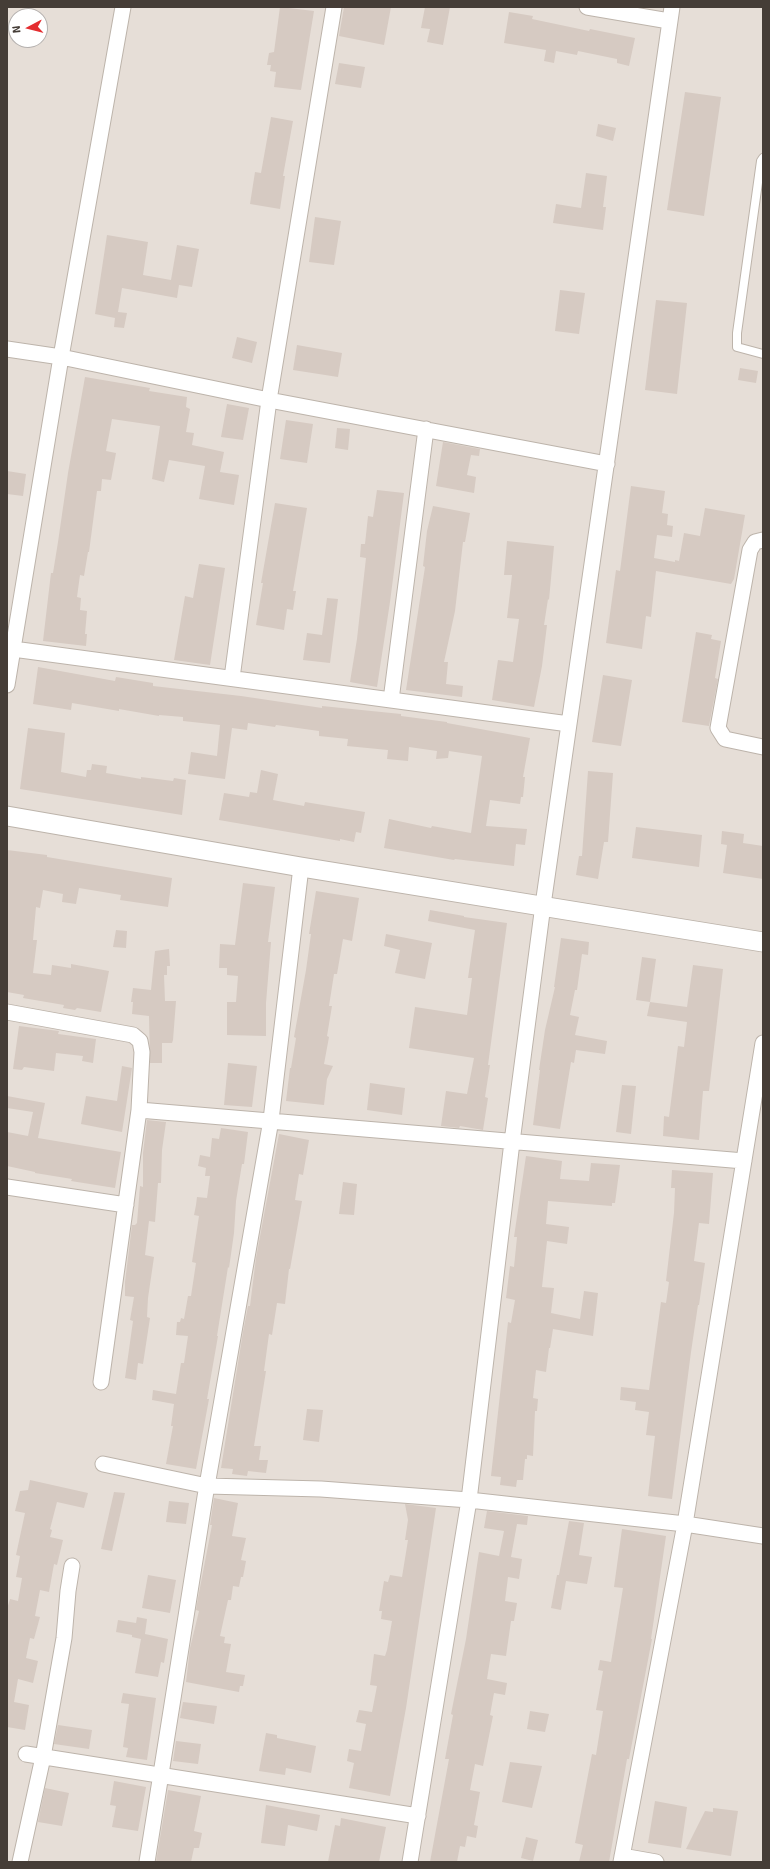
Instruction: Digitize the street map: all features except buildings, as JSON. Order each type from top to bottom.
[{"type":"street","points":[[7,686],[61,357],[123,7]]},
{"type":"street","points":[[232,678],[269,400],[334,7]]},
{"type":"street","points":[[410,1862],[469,1500],[512,1142],[543,905],[670,14],[587,7]]},
{"type":"street","points":[[7,349],[61,357],[269,400],[607,464]]},
{"type":"street","points":[[391,700],[426,429]]},
{"type":"street","points":[[763,540],[755,542],[750,550],[718,728],[725,739],[763,747]]},
{"type":"street","points":[[13,649],[569,724]]},
{"type":"street","points":[[7,816],[301,867],[543,905],[763,942]]},
{"type":"street","points":[[147,1862],[207,1486],[271,1120],[301,867]]},
{"type":"street","points":[[7,1012],[133,1035],[140,1042],[142,1052],[139,1110],[101,1382]]},
{"type":"street","points":[[656,1862],[622,1859],[685,1524],[763,1043]]},
{"type":"street","points":[[139,1110],[744,1161]]},
{"type":"street","points":[[7,1187],[126,1205]]},
{"type":"street","points":[[103,1464],[207,1486],[321,1489],[469,1500],[685,1524],[763,1536]]},
{"type":"street","points":[[20,1862],[43,1756],[64,1638],[68,1590],[72,1566]]},
{"type":"street","points":[[26,1754],[418,1816]]},
{"type":"lane","points":[[763,158],[761,161],[737,333],[737,348],[763,354]]},
{"type":"shaded area","points":[[7,7],[763,7],[763,1862],[7,1862]]}]
